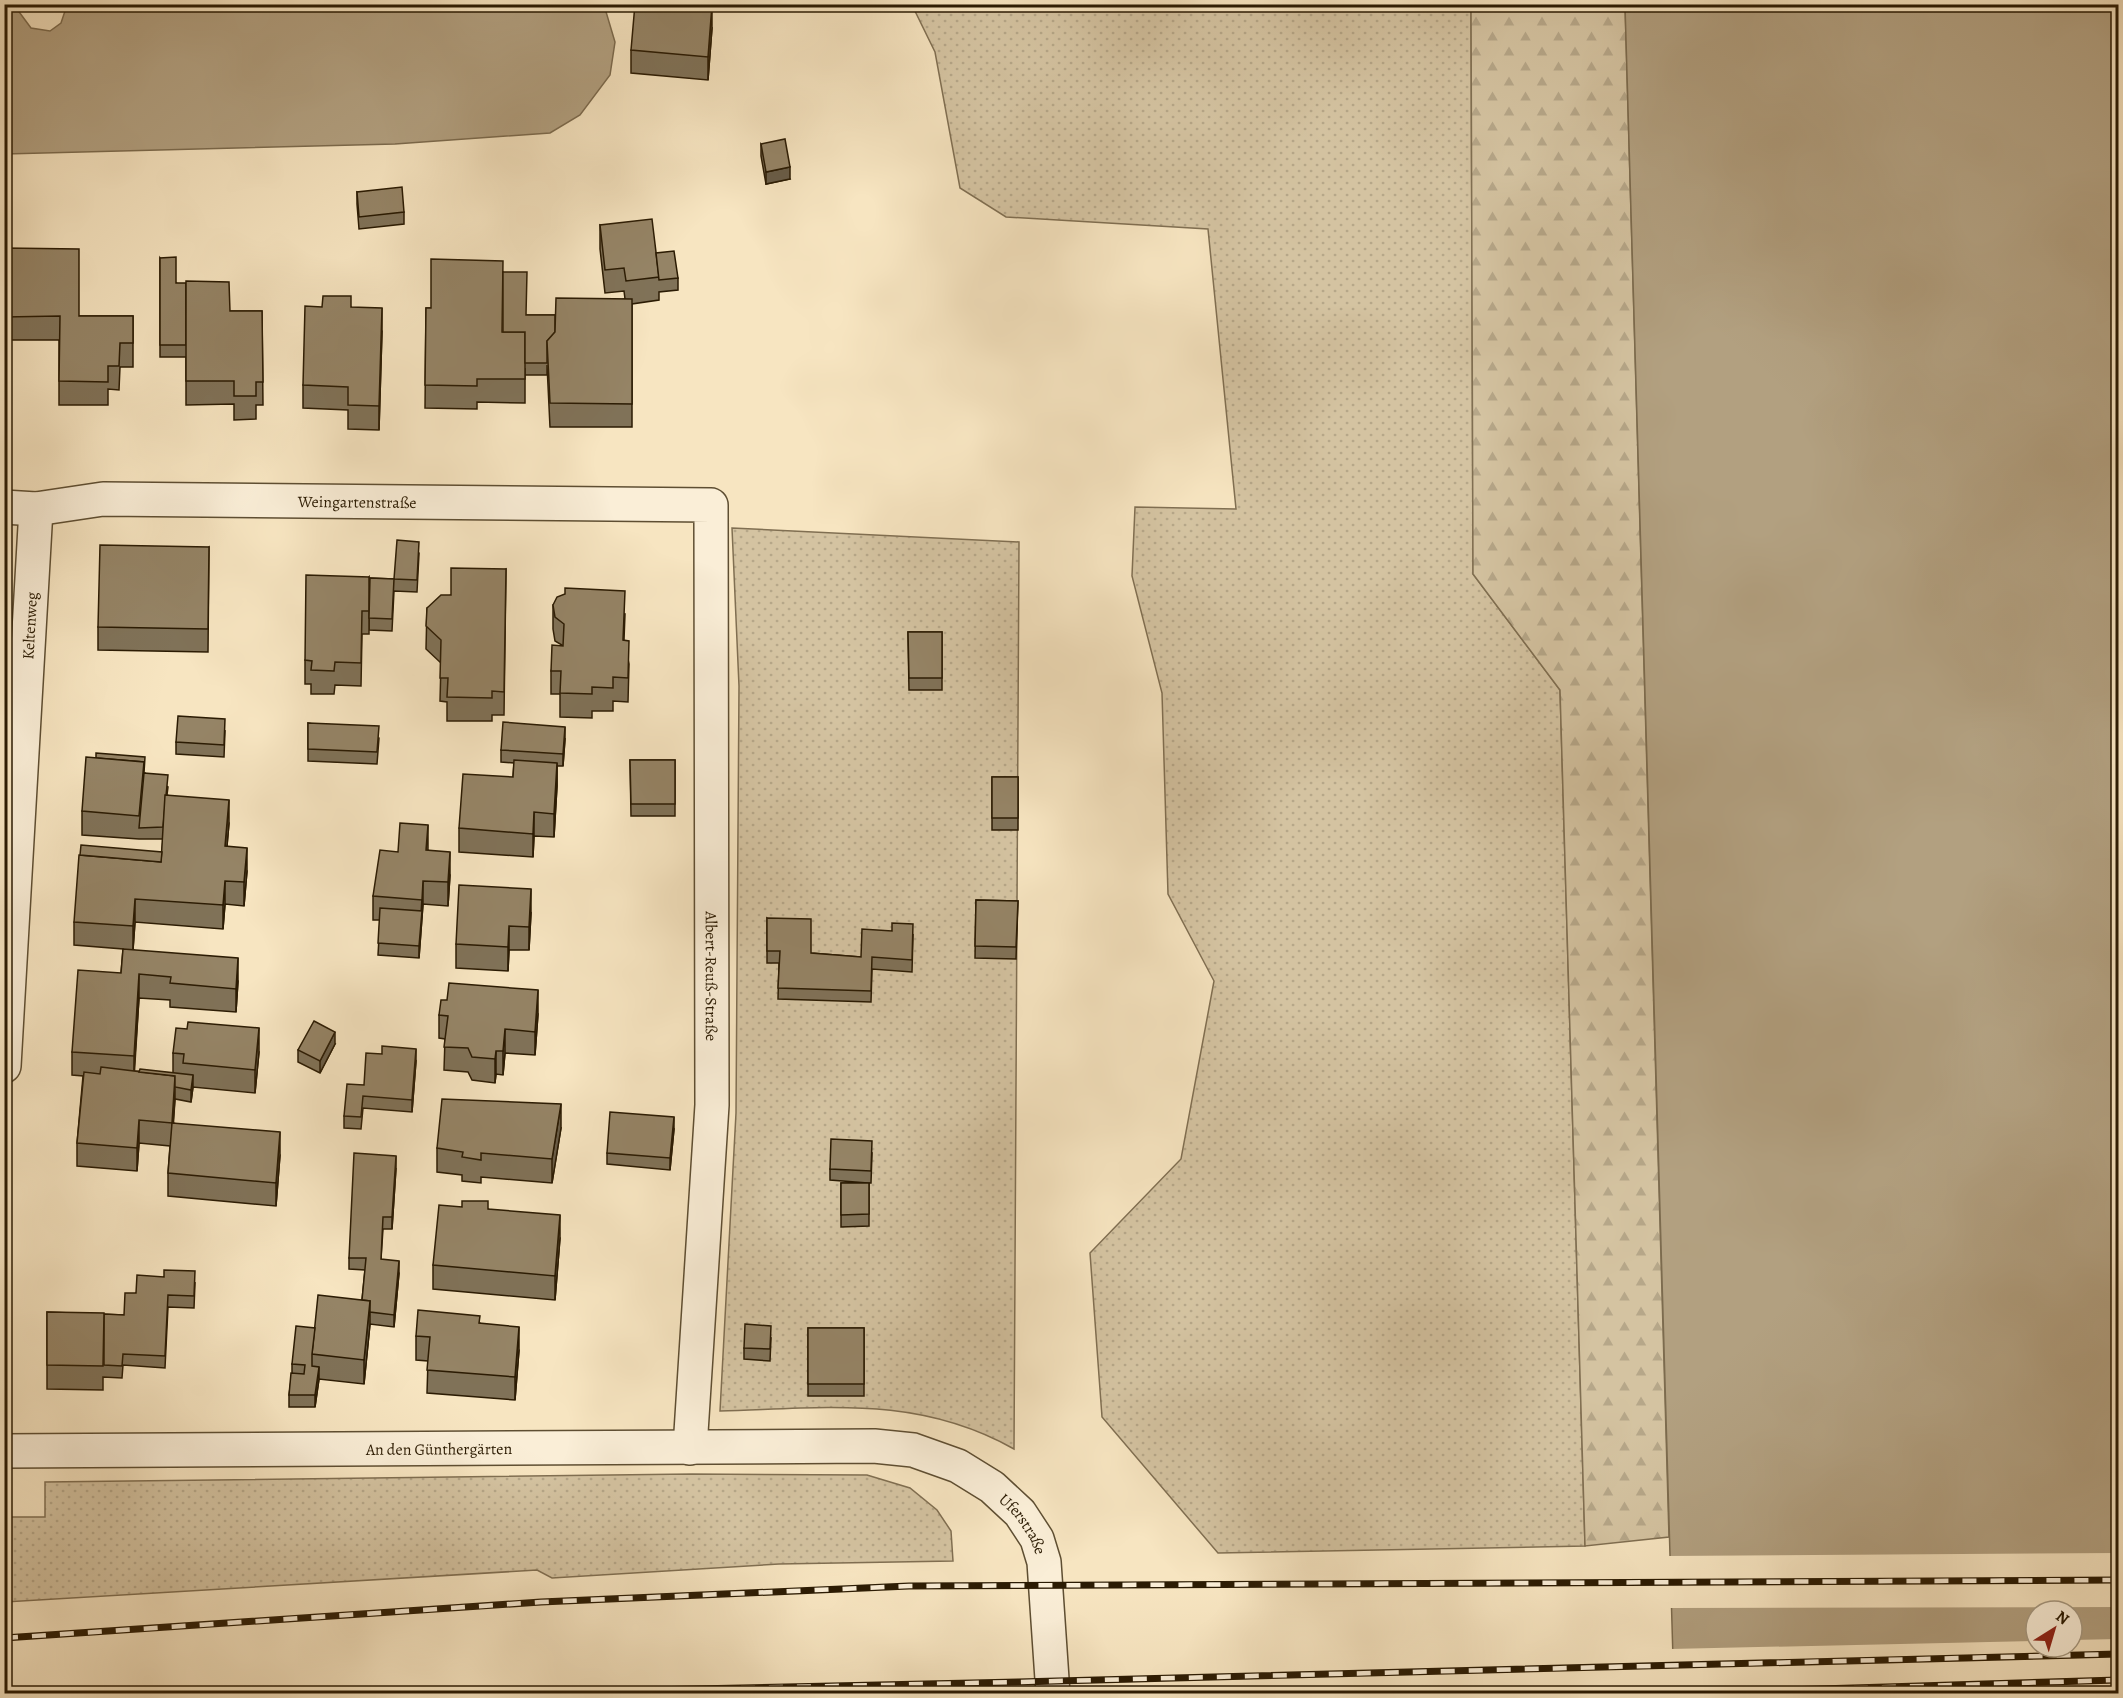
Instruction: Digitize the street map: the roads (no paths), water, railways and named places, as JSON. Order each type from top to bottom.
[{"type":"street","name":"Weingartenstraße","points":[[4,507],[36,509],[103,499],[711,505]]},
{"type":"street","name":"Albert-Reuß-Straße","points":[[690,1448],[712,1105],[711,505]]},
{"type":"street","name":"Keltenweg","points":[[4,1066],[36,509]]},
{"type":"street","name":"An den Günthergärten","points":[[4,1451],[874,1446]]},
{"type":"street","name":"Uferstraße","points":[[874,1446],[913,1450],[958,1466],[992,1487],[1020,1513],[1037,1539],[1044,1562],[1053,1694]]},
{"type":"railway","points":[[4,1638],[541,1602],[909,1586],[2118,1580]]},
{"type":"railway","points":[[461,1694],[2118,1654]]},
{"type":"railway","points":[[1658,1694],[2118,1680]]}]
